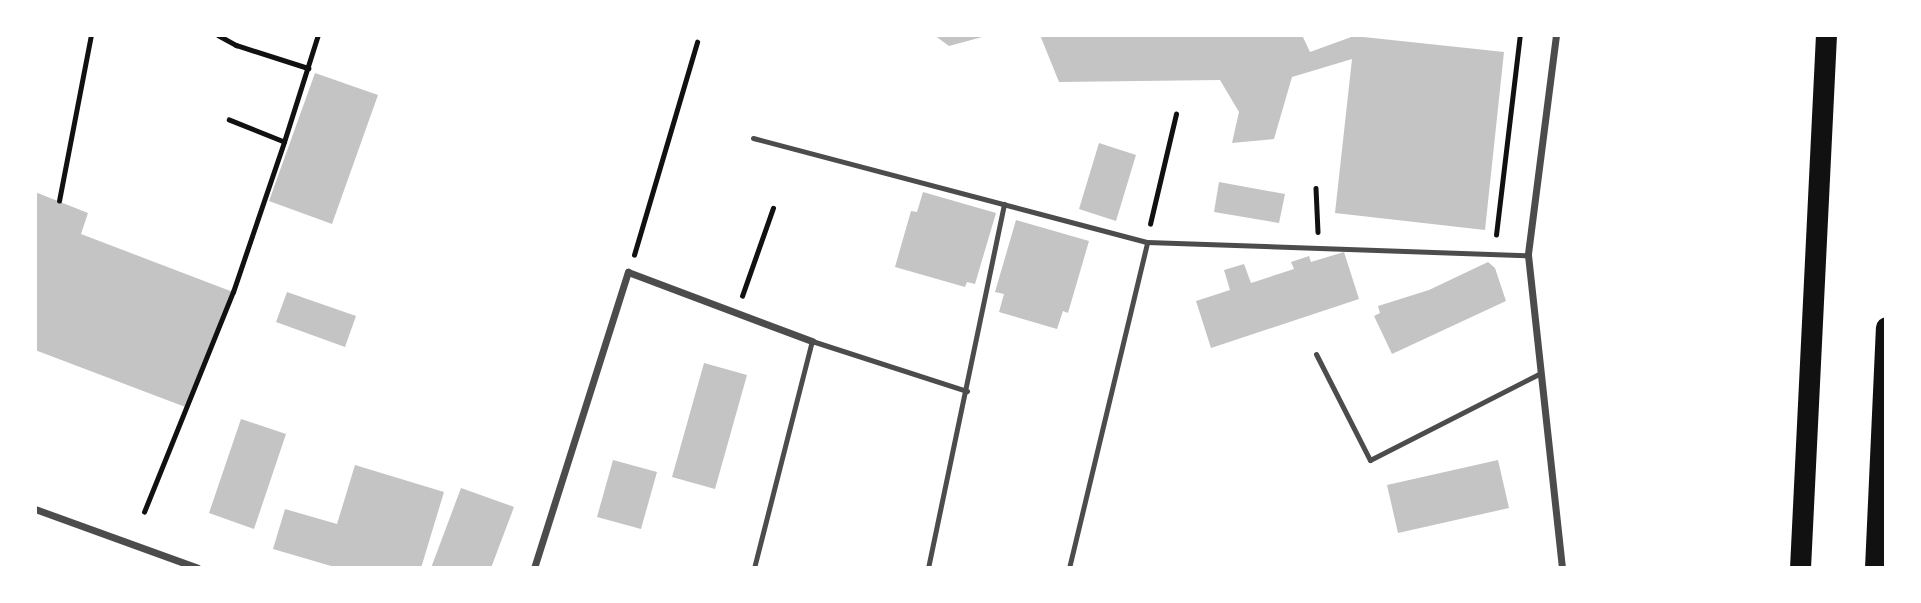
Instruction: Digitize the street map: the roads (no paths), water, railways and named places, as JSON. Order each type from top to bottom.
[{"type":"highway","points":[[1800,568],[1826,35]]},
{"type":"highway","points":[[1875,568],[1886,327]]},
{"type":"street","points":[[1556,35],[1528,255],[1562,568]]},
{"type":"street","points":[[534,568],[628,272],[812,341]]},
{"type":"street","points":[[35,509],[198,568]]},
{"type":"lane","points":[[753,138],[1147,242],[1528,255]]},
{"type":"lane","points":[[928,568],[1004,204]]},
{"type":"lane","points":[[1069,568],[1147,242]]},
{"type":"lane","points":[[754,568],[812,341],[967,391]]},
{"type":"lane","points":[[1317,354],[1370,460],[1539,374]]}]
